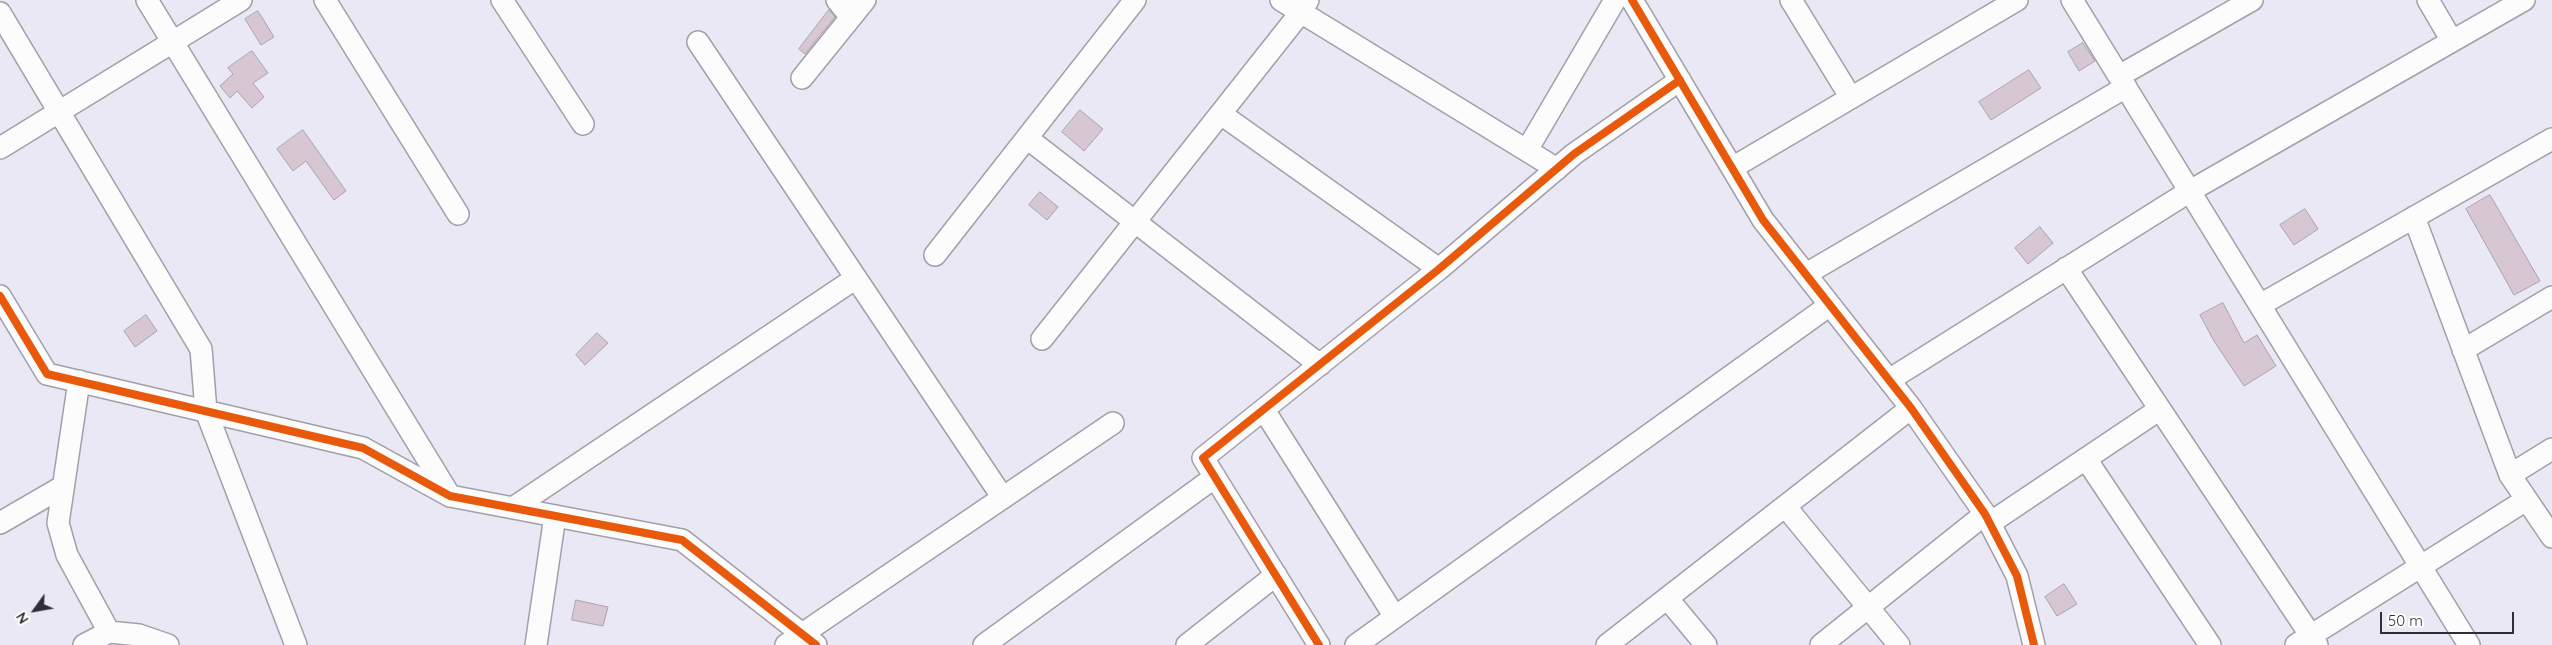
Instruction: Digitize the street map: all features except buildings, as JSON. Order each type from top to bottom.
[{"type":"street","points":[[147,0],[450,496]]},
{"type":"street","points":[[0,148],[241,0]]},
{"type":"street","points":[[325,0],[458,214]]},
{"type":"street","points":[[502,0],[582,124]]},
{"type":"street","points":[[837,0],[851,17]]},
{"type":"street","points":[[802,78],[865,0]]},
{"type":"street","points":[[936,256],[1135,0]]},
{"type":"street","points":[[1281,0],[1305,6],[1557,169]]},
{"type":"street","points":[[1527,150],[1615,0]]},
{"type":"street","points":[[1632,0],[1763,220],[1911,408],[1987,519],[2017,576],[2034,645]]},
{"type":"street","points":[[1791,0],[1851,98]]},
{"type":"street","points":[[1732,168],[2017,0]]},
{"type":"street","points":[[2072,0],[2469,645]]},
{"type":"street","points":[[1806,274],[2122,82],[2252,0]]},
{"type":"street","points":[[2428,0],[2452,41]]},
{"type":"street","points":[[1889,380],[2190,191],[2524,0]]},
{"type":"street","points":[[1042,339],[1305,6]]},
{"type":"street","points":[[0,13],[201,349],[206,411],[296,645]]},
{"type":"street","points":[[698,42],[1003,498]]},
{"type":"street","points":[[1319,645],[1203,458],[1439,269],[1574,154],[1680,80]]},
{"type":"street","points":[[1221,114],[1439,269]]},
{"type":"street","points":[[1027,138],[1320,365]]},
{"type":"street","points":[[2260,305],[2552,139]]},
{"type":"street","points":[[2414,218],[2510,474],[2552,537]]},
{"type":"street","points":[[2066,268],[2160,409],[2308,642],[2421,566],[2526,500]]},
{"type":"street","points":[[513,508],[856,278]]},
{"type":"street","points":[[0,296],[47,374],[362,448],[450,496],[682,540],[801,641],[1003,498],[1113,423]]},
{"type":"street","points":[[2463,350],[2552,297]]},
{"type":"street","points":[[1356,645],[1830,305]]},
{"type":"street","points":[[79,381],[58,523],[67,554],[109,632]]},
{"type":"street","points":[[1607,645],[1911,408]]},
{"type":"street","points":[[1821,645],[1868,607],[1987,519],[2086,459],[2160,409]]},
{"type":"street","points":[[1264,410],[1395,617]]},
{"type":"street","points":[[2510,474],[2552,449]]},
{"type":"street","points":[[2086,459],[2210,645]]},
{"type":"street","points":[[984,645],[1215,477]]},
{"type":"street","points":[[0,523],[62,487]]},
{"type":"street","points":[[1786,506],[1899,645]]},
{"type":"street","points":[[536,645],[556,516]]},
{"type":"street","points":[[1187,645],[1276,574]]},
{"type":"street","points":[[1667,598],[1706,645]]},
{"type":"street","points":[[84,645],[109,632],[139,635],[168,645]]},
{"type":"cycle path","points":[[1632,0],[1763,220],[1911,408],[1985,514],[2017,576],[2034,645]]},
{"type":"cycle path","points":[[1319,645],[1203,458],[1439,269],[1574,154],[1680,80]]},
{"type":"cycle path","points":[[0,296],[47,374],[363,448],[450,496],[682,540],[816,645]]}]
